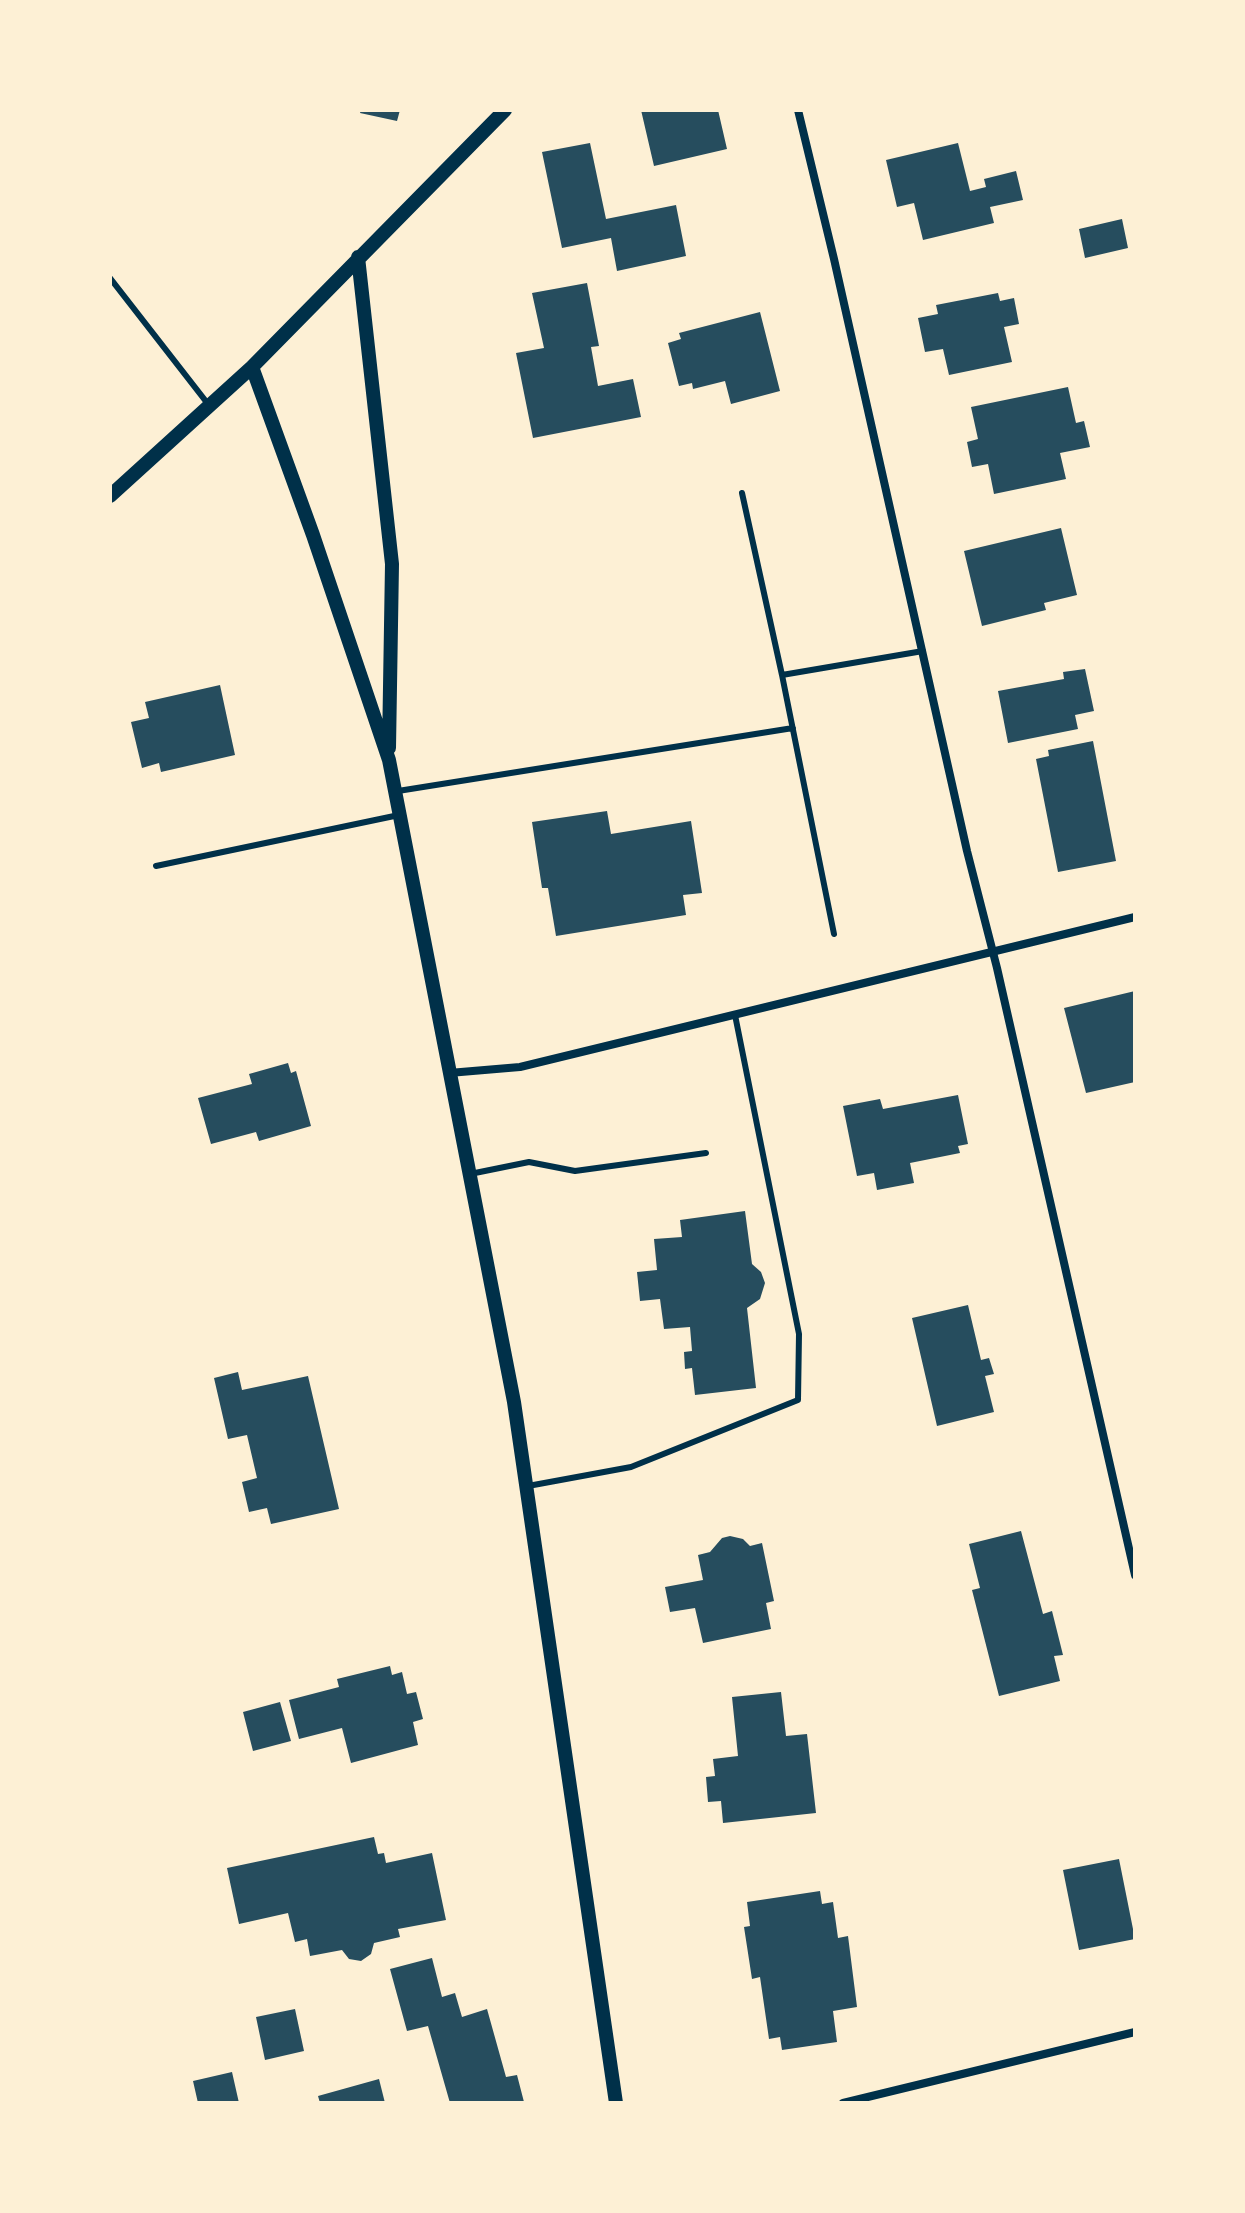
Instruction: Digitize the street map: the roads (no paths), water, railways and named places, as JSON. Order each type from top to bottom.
[{"type":"street","points":[[110,496],[252,367],[505,110]]},
{"type":"street","points":[[798,110],[1135,1575]]},
{"type":"street","points":[[358,257],[392,564],[389,760]]},
{"type":"street","points":[[252,367],[389,760],[514,1402],[616,2103]]},
{"type":"street","points":[[449,1073],[520,1067],[1135,917]]},
{"type":"street","points":[[843,2103],[1135,2032]]},
{"type":"lane","points":[[110,278],[208,404]]},
{"type":"lane","points":[[742,493],[834,934]]},
{"type":"lane","points":[[782,675],[923,651]]},
{"type":"lane","points":[[395,791],[793,728]]},
{"type":"lane","points":[[156,866],[399,815]]},
{"type":"lane","points":[[527,1486],[631,1467],[798,1400],[799,1334],[735,1015]]},
{"type":"lane","points":[[469,1174],[529,1162],[575,1171],[706,1153]]}]
